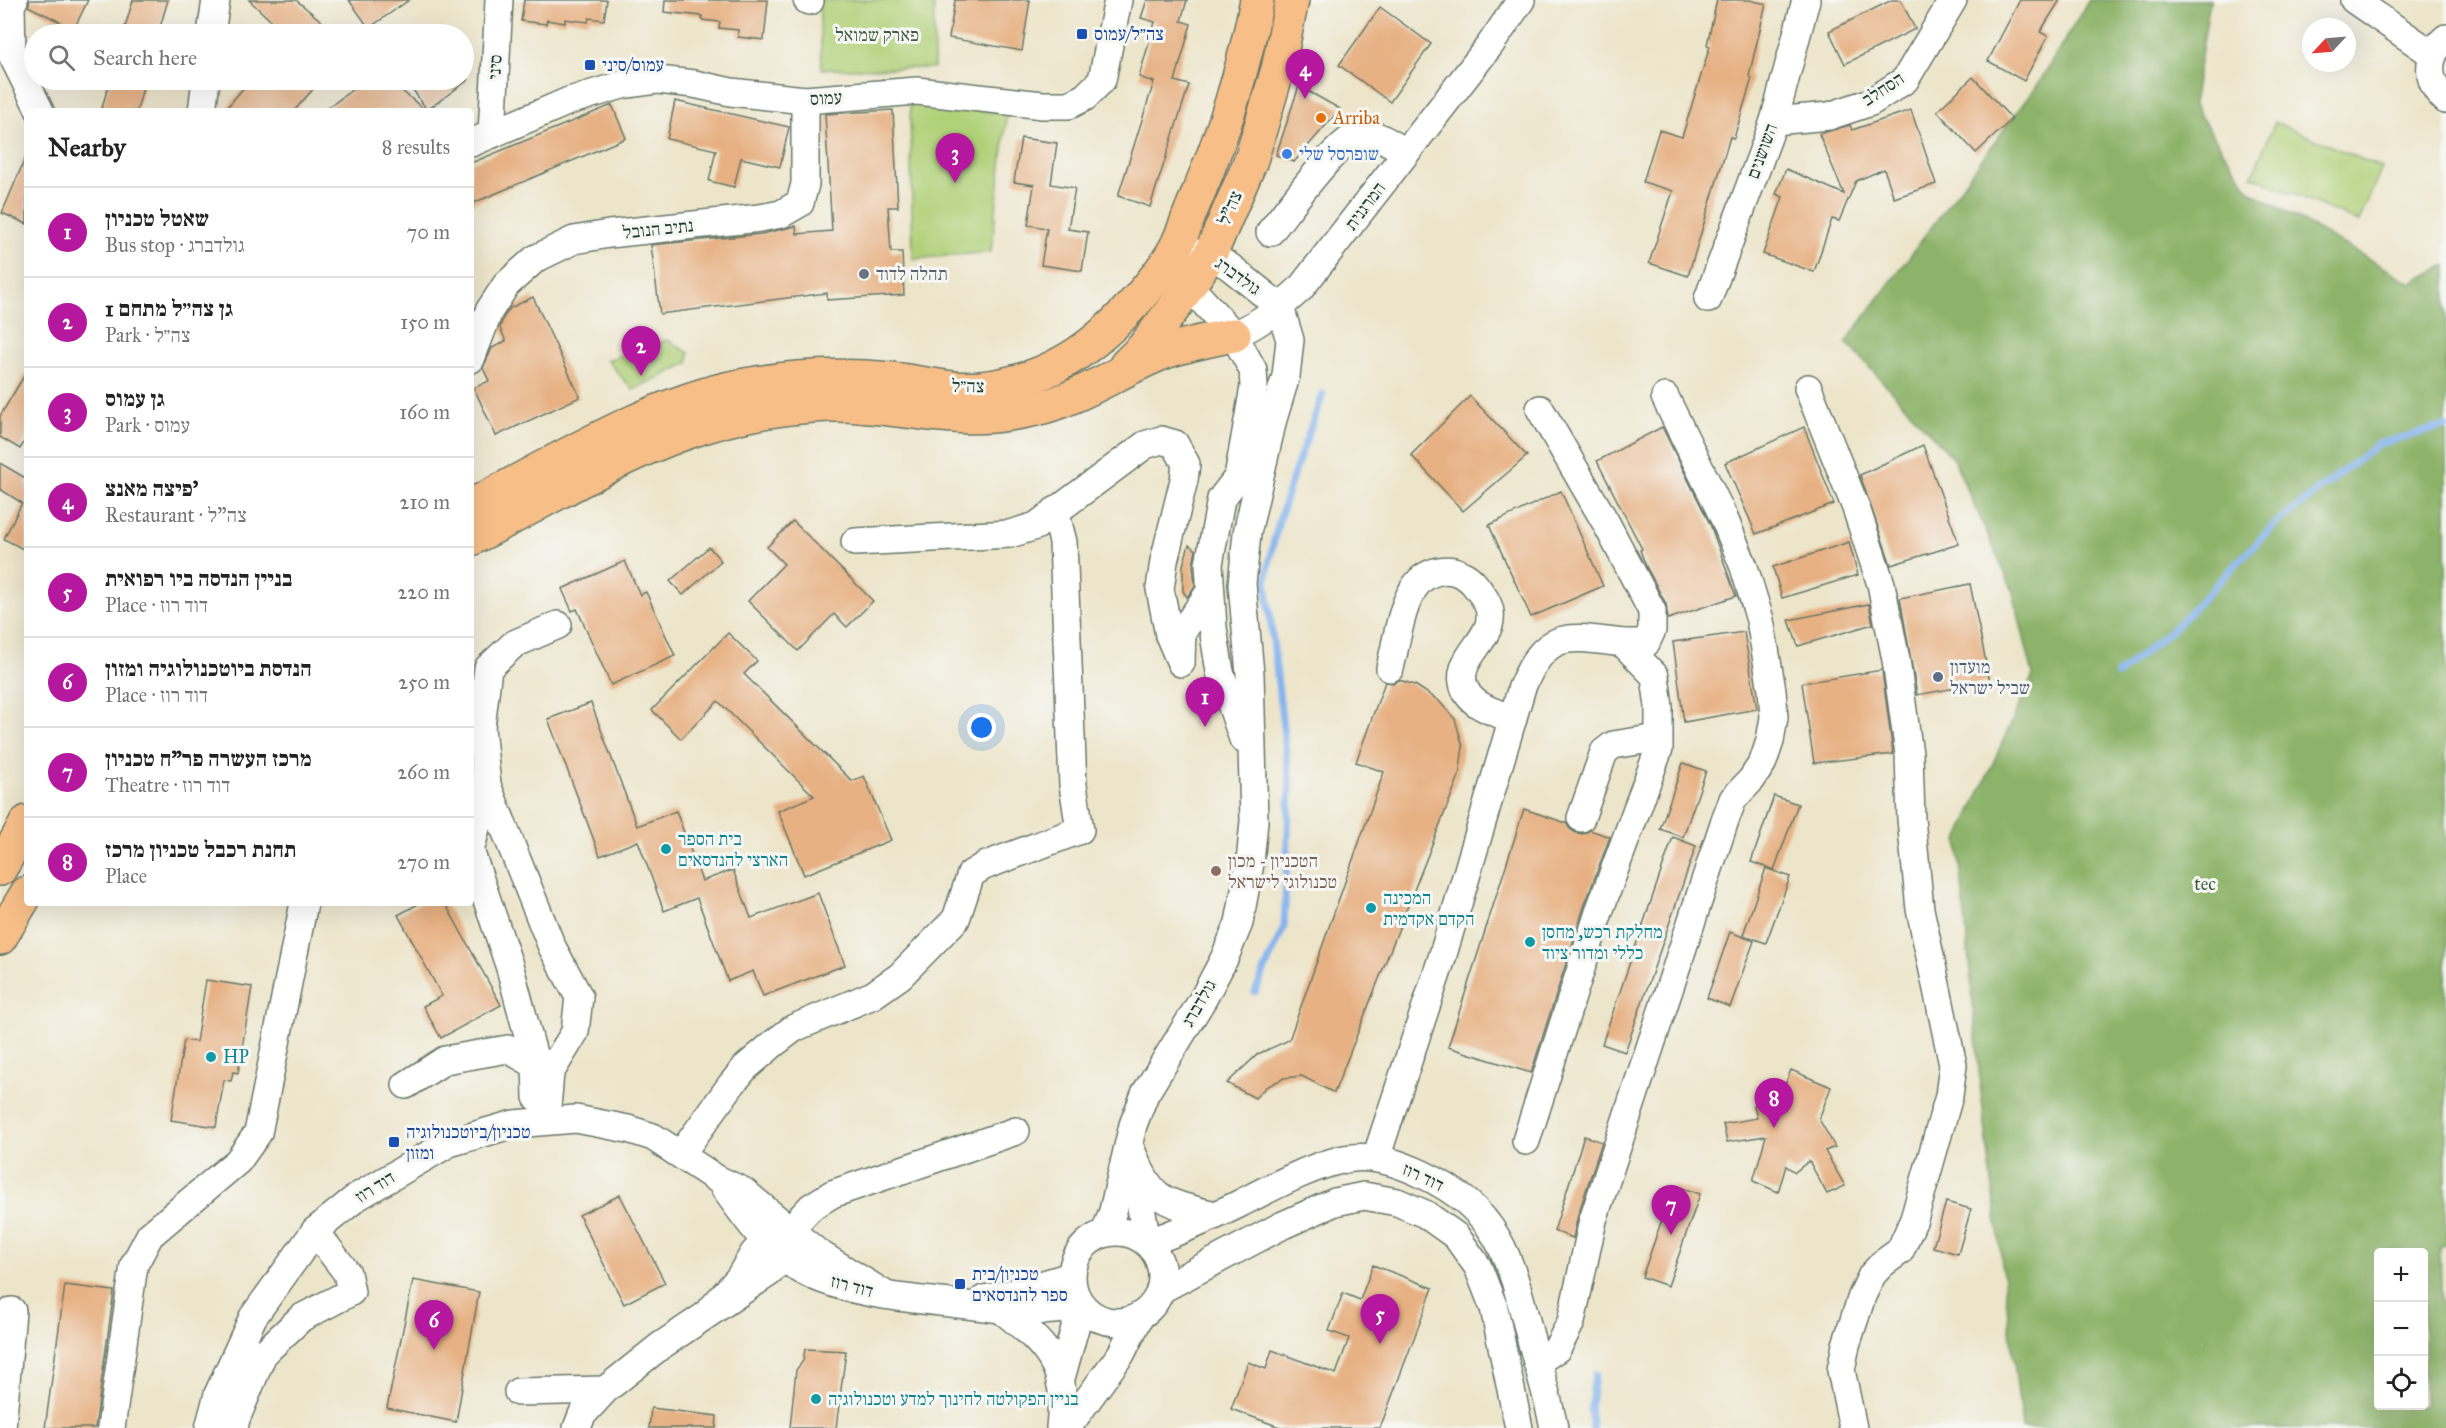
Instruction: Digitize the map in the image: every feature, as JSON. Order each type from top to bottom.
[{"type":"main road","name":"צה״ל","points":[[474,504],[648,416],[702,396],[737,387],[810,377],[858,376],[978,388],[1019,382],[1039,375],[1083,351],[1107,332],[1147,289],[1174,250],[1220,143],[1245,61],[1257,0]]},
{"type":"main road","name":"צה\"ל","points":[[1103,382],[1137,355],[1210,255],[1251,159],[1278,69],[1292,0]]},
{"type":"main road","points":[[1103,382],[1161,354],[1195,343],[1234,336]]},
{"type":"main road","name":"צה״ל","points":[[474,537],[640,451],[682,433],[766,411],[827,405],[856,405],[962,416],[1006,414],[1053,404],[1103,382]]},
{"type":"main road","points":[[0,868],[24,827]]},
{"type":"main road","points":[[0,938],[24,898]]},
{"type":"street","points":[[14,0],[11,5],[12,55],[24,79]]},
{"type":"street","points":[[213,24],[216,0]]},
{"type":"street","name":"סיני","points":[[481,138],[500,0]]},
{"type":"street","name":"עמוס","points":[[481,138],[569,101],[622,85],[658,80],[694,84],[731,92],[805,100],[917,91],[1043,105],[1069,105],[1085,98],[1102,80],[1118,0]]},
{"type":"street","name":"המרגנית","points":[[1234,336],[1253,327],[1300,289],[1490,45],[1521,0]]},
{"type":"street","name":"השושנים","points":[[1708,299],[1774,121],[1806,0]]},
{"type":"street","name":"הסחלב","points":[[1774,121],[1829,116],[1871,102],[1905,80],[1953,0]]},
{"type":"street","points":[[2354,0],[2439,46],[2430,75],[2439,94],[2446,100]]},
{"type":"street","points":[[30,90],[38,108]]},
{"type":"street","points":[[202,108],[205,90]]},
{"type":"street","name":"נתיב הנובל","points":[[474,351],[489,311],[506,285],[535,259],[574,240],[609,234],[760,218],[781,214],[801,203],[805,184],[805,100]]},
{"type":"street","points":[[1270,232],[1341,146],[1359,135],[1375,135],[1406,152]]},
{"type":"street","name":"גולדברג","points":[[1105,1233],[1113,1211],[1133,1125],[1145,1094],[1203,999],[1224,959],[1239,923],[1250,863],[1253,831],[1250,674],[1242,584],[1247,533],[1289,357],[1290,339],[1280,307],[1230,267],[1210,255],[1174,250]]},
{"type":"street","name":"גולדברג","points":[[1174,250],[1190,285],[1234,336],[1253,370],[1254,387],[1238,477],[1221,499],[1209,564],[1209,592],[1220,672],[1251,763]]},
{"type":"street","points":[[1808,388],[1856,508],[1881,584],[1896,660],[1909,754],[1911,819],[1919,898],[1953,1065],[1949,1096],[1914,1220],[1900,1251],[1882,1264],[1872,1275],[1862,1296],[1846,1345],[1841,1370],[1853,1428]]},
{"type":"street","points":[[1537,1362],[1557,1349],[1572,1322],[1593,1220],[1692,918],[1733,799],[1752,779],[1763,762],[1770,741],[1774,717],[1760,620],[1744,567],[1724,518],[1665,397]]},
{"type":"street","points":[[1376,1158],[1442,958],[1513,719],[1532,664],[1549,646],[1574,637],[1623,643],[1646,643],[1652,630],[1652,611],[1594,502],[1540,409]]},
{"type":"street","points":[[855,542],[1010,534],[1036,526],[1145,445],[1161,441],[1175,444],[1183,455],[1185,472],[1164,561],[1160,589],[1169,635],[1181,663],[1182,632],[1209,592]]},
{"type":"street","points":[[1238,477],[1228,561],[1239,729]]},
{"type":"street","points":[[681,1154],[745,1068],[773,1044],[794,1028],[873,995],[900,976],[956,919],[972,874],[984,866],[1080,830],[1072,785],[1063,542],[1055,511]]},
{"type":"street","points":[[1164,561],[1177,603],[1191,617]]},
{"type":"street","points":[[1390,668],[1409,595],[1423,577],[1437,571],[1455,571],[1471,579],[1488,604],[1491,625],[1463,668],[1463,684],[1472,700],[1483,708],[1513,719]]},
{"type":"street","points":[[547,1063],[575,1032],[579,997],[552,947],[487,785],[476,727],[488,668],[514,644],[558,625]]},
{"type":"street","points":[[1526,1141],[1600,909],[1659,749],[1657,738],[1659,708],[1655,676],[1623,643]]},
{"type":"street","points":[[1581,819],[1604,752],[1613,745],[1657,738]]},
{"type":"street","points":[[474,836],[487,785]]},
{"type":"street","points":[[474,862],[510,968],[547,1063],[543,1111]]},
{"type":"street","points":[[111,1428],[134,1265],[150,1235],[238,1161],[258,1133],[303,906]]},
{"type":"street","points":[[406,1085],[445,1060],[508,1049],[547,1063]]},
{"type":"street","name":"דוד רוז","points":[[209,1428],[218,1394],[253,1317],[315,1231],[357,1197],[448,1143],[514,1124],[543,1111],[628,1129],[653,1137],[717,1179],[743,1191],[779,1243],[818,1253],[886,1295],[1002,1310],[1056,1312],[1081,1306]]},
{"type":"street","points":[[605,1390],[529,1392],[579,1421],[605,1390],[659,1347],[770,1272],[779,1243],[811,1208],[832,1194],[1016,1131]]},
{"type":"street","points":[[1129,1145],[1143,1178],[1161,1198],[1185,1208],[1215,1215]]},
{"type":"street","points":[[1129,1145],[1143,1210],[1147,1243]]},
{"type":"street","name":"דוד רוז","points":[[1147,1243],[1215,1215],[1309,1171],[1352,1158],[1376,1158],[1408,1167],[1436,1180],[1465,1199],[1489,1224],[1503,1246],[1554,1428]]},
{"type":"street","name":"דוד רוז","points":[[1161,1290],[1283,1225],[1335,1202],[1364,1196],[1397,1202],[1425,1214],[1456,1236],[1478,1267],[1494,1308],[1519,1428]]},
{"type":"street","points":[[234,1428],[263,1354],[301,1318],[351,1292],[347,1273],[315,1231]]},
{"type":"street","points":[[1067,1428],[1121,1354],[1140,1316],[1155,1302],[1161,1290],[1160,1263],[1147,1243],[1136,1236],[1118,1231],[1091,1239],[1081,1249],[1074,1262],[1071,1276],[1073,1289],[1081,1306],[1097,1318],[1109,1323],[1122,1323],[1140,1316]]},
{"type":"street","name":"דוד רוז","points":[[953,1304],[1010,1294],[1071,1276]]},
{"type":"street","points":[[1060,1382],[1081,1306]]},
{"type":"street","points":[[1002,1310],[1030,1332],[1054,1364],[1063,1393],[1060,1428]]},
{"type":"street","points":[[2,1428],[12,1311]]},
{"type":"green space","name":"פארק שמואל","points":[[819,0],[934,0],[934,68],[822,69]]},
{"type":"green space","name":"tec","points":[[2089,0],[2210,0],[2193,105],[2250,191],[2411,283],[2446,265],[2446,1245],[2440,1248],[2445,1428],[2022,1428],[1981,1093],[1958,840],[2033,675],[2012,589],[1953,458],[1846,342],[2040,81]]},
{"type":"green space","points":[[910,102],[1007,114],[991,252],[913,259]]},
{"type":"green space","points":[[2275,122],[2382,168],[2359,222],[2252,176]]},
{"type":"green space","points":[[667,340],[689,353],[688,363],[633,390],[607,360]]},
{"type":"building","points":[[30,0],[88,0],[76,24],[64,24],[28,6]]},
{"type":"building","points":[[133,0],[168,0],[161,24],[126,24]]},
{"type":"building","points":[[249,0],[296,0],[325,24],[274,24]]},
{"type":"building","points":[[349,0],[409,0],[375,24],[366,24]]},
{"type":"building","points":[[524,0],[607,0],[604,20],[589,18],[588,22],[565,19],[565,23],[547,20],[546,24],[521,21]]},
{"type":"building","points":[[665,0],[768,0],[764,40],[738,37],[738,30],[719,28],[720,22],[702,20],[702,16],[664,12]]},
{"type":"building","points":[[955,0],[1030,0],[1022,51],[949,38]]},
{"type":"building","points":[[1147,0],[1187,0],[1181,21],[1191,24],[1175,81],[1189,85],[1150,207],[1118,196],[1154,82],[1139,77],[1155,22],[1141,18]]},
{"type":"building","points":[[1717,0],[1750,0],[1766,4],[1749,76],[1752,78],[1734,138],[1730,137],[1688,276],[1649,263],[1673,191],[1643,182],[1659,130],[1682,137],[1710,46],[1707,45]]},
{"type":"building","points":[[1892,0],[1901,0],[1915,29],[1845,64],[1829,31]]},
{"type":"building","points":[[2020,0],[2060,0],[2040,32],[2048,36],[2024,81],[1988,61]]},
{"type":"building","points":[[1380,7],[1431,44],[1390,102],[1339,65]]},
{"type":"building","points":[[1973,77],[2012,119],[1976,153],[1937,111]]},
{"type":"building","points":[[1299,86],[1340,109],[1294,162],[1276,155]]},
{"type":"building","points":[[107,90],[142,90],[138,108],[102,108]]},
{"type":"building","points":[[242,90],[312,90],[297,108],[227,108]]},
{"type":"building","points":[[352,90],[401,90],[422,108],[328,108]]},
{"type":"building","points":[[413,90],[454,90],[430,108],[426,108]]},
{"type":"building","points":[[675,101],[789,127],[780,167],[741,158],[734,187],[709,181],[716,150],[667,139]]},
{"type":"building","points":[[612,105],[626,138],[474,203],[474,162]]},
{"type":"building","points":[[893,110],[898,207],[888,207],[891,252],[902,252],[904,295],[827,300],[827,293],[660,314],[651,245],[762,234],[796,226],[797,234],[832,231],[825,114]]},
{"type":"building","points":[[1911,110],[1936,184],[1894,198],[1884,169],[1856,181],[1839,221],[1832,219],[1814,272],[1763,254],[1783,197],[1776,194],[1786,169],[1844,194],[1819,134],[1850,125],[1852,130]]},
{"type":"building","points":[[1021,138],[1057,143],[1051,184],[1075,188],[1068,229],[1088,232],[1082,271],[1041,265],[1047,228],[1028,225],[1034,185],[1014,182]]},
{"type":"building","points":[[24,161],[24,223],[2,213]]},
{"type":"building","points":[[533,297],[580,397],[496,436],[474,388],[489,381],[483,368],[492,348],[506,341],[500,328],[503,318],[510,308]]},
{"type":"building","points":[[24,376],[24,442],[20,449],[0,437],[0,416]]},
{"type":"building","points":[[1470,396],[1527,456],[1463,511],[1411,455]]},
{"type":"building","points":[[1662,427],[1710,524],[1736,596],[1668,619],[1666,604],[1646,566],[1640,550],[1642,549],[1597,461]]},
{"type":"building","points":[[1804,427],[1834,504],[1756,534],[1725,463]]},
{"type":"building","points":[[1923,445],[1959,544],[1891,565],[1860,475]]},
{"type":"building","points":[[0,463],[24,477],[24,549],[4,539],[22,503],[0,489]]},
{"type":"building","points":[[1561,491],[1603,586],[1531,617],[1489,525]]},
{"type":"building","points":[[793,521],[873,601],[847,627],[834,614],[798,651],[748,601],[784,564],[767,547]]},
{"type":"building","points":[[1849,542],[1858,575],[1782,598],[1773,567]]},
{"type":"building","points":[[1189,545],[1196,550],[1193,565],[1195,586],[1187,597],[1183,591],[1183,565]]},
{"type":"building","points":[[709,547],[721,561],[683,595],[670,581]]},
{"type":"building","points":[[625,561],[640,595],[646,592],[675,656],[611,685],[577,609],[572,611],[562,589]]},
{"type":"building","points":[[1970,584],[1990,682],[1917,695],[1900,598]]},
{"type":"building","points":[[1869,604],[1873,624],[1798,646],[1789,620]]},
{"type":"building","points":[[1744,632],[1757,709],[1684,722],[1673,642]]},
{"type":"building","points":[[728,633],[757,661],[744,674],[852,781],[864,776],[891,840],[804,875],[778,811],[814,796],[718,701],[681,739],[652,710]]},
{"type":"building","points":[[1882,670],[1893,754],[1814,763],[1802,683]]},
{"type":"building","name":"המכינה הקדם אקדמית","points":[[1399,680],[1415,685],[1438,700],[1455,719],[1463,747],[1459,776],[1334,1093],[1302,1076],[1284,1078],[1266,1087],[1255,1098],[1227,1083],[1258,1054],[1289,1040],[1384,772],[1356,762],[1385,682],[1394,683]]},
{"type":"building","name":"בית הספר הארצי להנדסאים","points":[[591,703],[637,826],[676,811],[702,881],[733,870],[751,918],[818,893],[845,965],[763,996],[753,971],[728,981],[697,898],[664,911],[638,841],[600,856],[548,719]]},
{"type":"building","points":[[1683,763],[1706,771],[1683,837],[1660,829]]},
{"type":"building","points":[[1774,796],[1798,804],[1774,870],[1751,862]]},
{"type":"building","name":"מחלקת רכש, מחסן כללי ומדור ציוד","points":[[1524,809],[1566,823],[1576,833],[1583,834],[1590,830],[1610,837],[1585,904],[1531,1073],[1448,1047]]},
{"type":"building","points":[[1673,837],[1696,846],[1625,1052],[1602,1044]]},
{"type":"building","points":[[1766,868],[1790,877],[1766,943],[1743,935]]},
{"type":"building","points":[[414,906],[447,906],[501,1005],[441,1038],[423,1006],[442,996],[398,915]]},
{"type":"building","points":[[1730,932],[1754,941],[1730,1007],[1707,998]]},
{"type":"building","name":"HP","points":[[206,980],[252,987],[238,1073],[233,1072],[231,1081],[224,1080],[216,1127],[171,1120],[184,1040],[196,1042]]},
{"type":"building","points":[[1791,1070],[1831,1087],[1819,1119],[1835,1147],[1825,1151],[1845,1186],[1827,1194],[1809,1161],[1795,1172],[1786,1166],[1778,1192],[1753,1181],[1766,1136],[1727,1142],[1723,1124],[1757,1118],[1754,1105],[1779,1100]]},
{"type":"building","points":[[1584,1136],[1602,1142],[1578,1215],[1573,1238],[1554,1231]]},
{"type":"building","points":[[1674,1185],[1700,1194],[1668,1286],[1642,1277]]},
{"type":"building","points":[[620,1195],[665,1283],[624,1304],[579,1215]]},
{"type":"building","points":[[1946,1202],[1971,1209],[1958,1254],[1933,1247]]},
{"type":"building","points":[[1373,1265],[1433,1288],[1380,1428],[1282,1428],[1231,1409],[1248,1362],[1266,1369],[1272,1350],[1336,1374],[1349,1338],[1329,1331],[1343,1293],[1360,1300]]},
{"type":"building","points":[[413,1280],[479,1292],[456,1422],[387,1408]]},
{"type":"building","points":[[65,1285],[114,1291],[95,1428],[45,1428]]},
{"type":"building","name":"בניין הפקולטה לחינוך למדע וטכנולוגיה","points":[[805,1349],[846,1351],[836,1428],[790,1428],[796,1370],[803,1361]]},
{"type":"building","points":[[651,1408],[717,1416],[716,1428],[649,1428]]},
{"type":"waterway","points":[[1255,992],[1284,927],[1290,786],[1266,582],[1282,510],[1323,394]]},
{"type":"waterway","points":[[2117,675],[2175,627],[2274,525],[2378,444],[2446,426]]},
{"type":"waterway","points":[[1593,1428],[1590,1411],[1595,1375]]},
{"type":"place","name":"צה״ל/עמוס","points":[[1082,34]]},
{"type":"place","name":"עמוס/סיני","points":[[590,65]]},
{"type":"place","name":"פיצה מאנצ'","points":[[1305,99]]},
{"type":"place","name":"Arriba","points":[[1321,118]]},
{"type":"place","name":"שופרסל שלי","points":[[1287,154]]},
{"type":"place","name":"גן עמוס","points":[[955,183]]},
{"type":"place","name":"תהלה לדוד","points":[[864,274]]},
{"type":"place","name":"גן צה״ל מתחם 1","points":[[641,376]]},
{"type":"place","name":"מועדון שביל ישראל","points":[[1938,677]]},
{"type":"place","name":"שאטל טכניון","points":[[1205,727]]},
{"type":"place","name":"בית הספר הארצי להנדסאים","points":[[666,849]]},
{"type":"place","name":"הטכניון - מכון טכנולוגי לישראל","points":[[1216,871]]},
{"type":"place","name":"המכינה הקדם אקדמית","points":[[1371,908]]},
{"type":"place","name":"מחלקת רכש, מחסן כללי ומדור ציוד","points":[[1530,942]]},
{"type":"place","name":"HP","points":[[211,1057]]},
{"type":"place","name":"תחנת רכבל טכניון מרכז","points":[[1774,1128]]},
{"type":"place","name":"טכניון/ביוטכנולוגיה ומזון","points":[[394,1142]]},
{"type":"place","name":"מרכז העשרה פר\"ח טכניון","points":[[1671,1235]]},
{"type":"place","name":"טכניון/בית ספר להנדסאים","points":[[960,1284]]},
{"type":"place","name":"בניין הנדסה ביו רפואית","points":[[1380,1344]]},
{"type":"place","name":"הנדסת ביוטכנולוגיה ומזון","points":[[434,1350]]},
{"type":"place","name":"בניין הפקולטה לחינוך למדע וטכנולוגיה","points":[[816,1399]]}]
